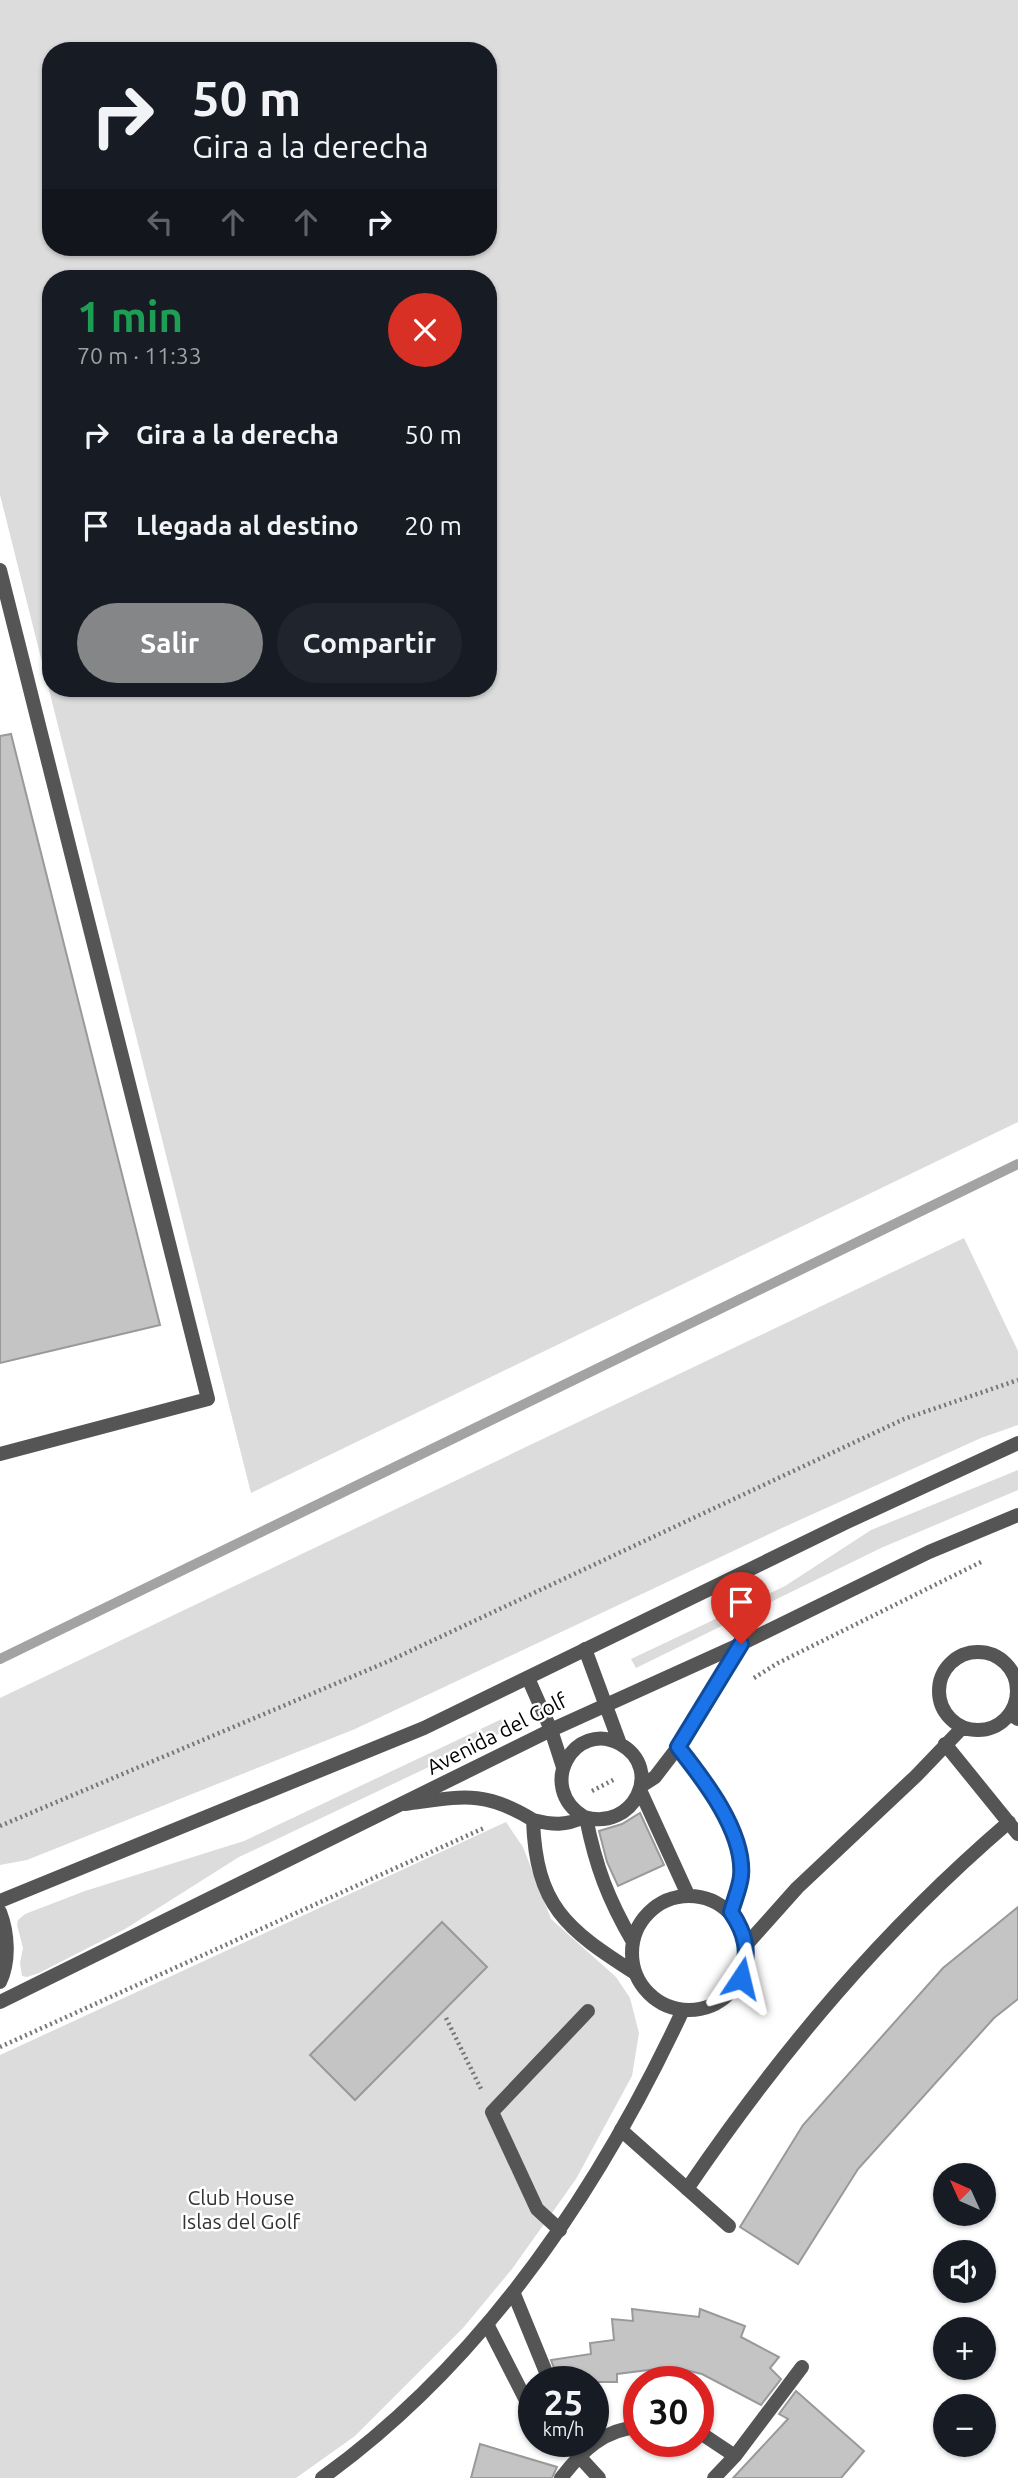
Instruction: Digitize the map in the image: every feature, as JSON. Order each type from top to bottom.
[{"type":"street","points":[[0,570],[208,1399],[0,1454]]},
{"type":"street","name":"Avenida del Golf","points":[[0,1901],[424,1728],[1018,1443]]},
{"type":"street","name":"Avenida del Golf","points":[[0,2002],[607,1703],[741,1644],[929,1552],[1018,1515]]},
{"type":"street","points":[[620,1744],[598,1739],[586,1742],[576,1748],[563,1768],[561,1779],[567,1802],[585,1817],[599,1820],[613,1818],[625,1812],[641,1788],[655,1777],[678,1747],[741,1644]]},
{"type":"street","points":[[585,1649],[620,1744],[635,1758],[642,1776],[641,1788],[688,1895]]},
{"type":"street","points":[[986,1652],[1008,1666],[1017,1690],[1014,1717],[988,1729],[962,1728],[951,1721],[943,1711],[939,1699],[942,1674],[950,1663],[960,1656],[986,1652]]},
{"type":"street","points":[[528,1678],[551,1730],[563,1768]]},
{"type":"street","points":[[747,1944],[797,1888],[916,1776],[962,1728]]},
{"type":"street","points":[[687,2189],[746,2103],[824,2005],[891,1932],[961,1863],[1014,1828],[944,1744]]},
{"type":"street","points":[[678,1747],[712,1794],[739,1846],[741,1876],[731,1912]]},
{"type":"street","points":[[403,1804],[469,1796],[494,1800],[533,1820],[556,1826],[585,1817]]},
{"type":"street","points":[[585,1817],[595,1864],[615,1911],[633,1942]]},
{"type":"street","points":[[533,1820],[534,1854],[543,1885],[565,1922],[592,1945],[635,1973]]},
{"type":"street","points":[[688,1895],[718,1902],[731,1912],[741,1927],[747,1944],[747,1962],[731,1993],[718,2003],[701,2010],[668,2007],[654,1999],[635,1973],[632,1958],[638,1927],[647,1914],[673,1897],[688,1895]]},
{"type":"street","points":[[0,1912],[7,1951],[5,1971],[0,1982]]},
{"type":"street","points":[[322,2478],[351,2458],[436,2381],[514,2294],[560,2230],[621,2130],[683,2010]]},
{"type":"street","points":[[560,2230],[537,2209],[492,2112],[588,2011]]},
{"type":"street","points":[[621,2130],[729,2225]]},
{"type":"street","points":[[514,2294],[543,2366]]},
{"type":"street","points":[[488,2326],[518,2385]]},
{"type":"street","points":[[714,2478],[802,2367]]},
{"type":"street","points":[[714,2444],[734,2456]]},
{"type":"street","points":[[561,2478],[579,2457],[599,2478]]},
{"type":"path","points":[[0,1826],[389,1661],[904,1419],[1018,1380]]},
{"type":"path","points":[[446,2018],[492,2112]]},
{"type":"green space","points":[[0,0],[1018,0],[1018,1122],[251,1493],[51,697],[497,697],[497,270],[42,270],[42,662],[0,495]]},
{"type":"green space","points":[[964,1238],[1018,1351],[1018,1425],[981,1438],[782,1528],[355,1729],[27,1860],[0,1865],[0,1698]]},
{"type":"green space","points":[[1018,1470],[1018,1490],[881,1548],[636,1668],[631,1659],[785,1586],[871,1530]]},
{"type":"green space","points":[[504,1718],[509,1729],[239,1857],[125,1929],[39,1973],[22,1976],[20,1963],[23,1948],[17,1925],[18,1920],[25,1914],[85,1891],[244,1841]]},
{"type":"green space","name":"Club House Islas del Golf","points":[[506,1822],[523,1847],[551,1919],[616,1977],[630,1998],[639,2033],[632,2076],[576,2179],[512,2269],[463,2328],[355,2436],[296,2478],[0,2478],[0,2055]]},
{"type":"building","points":[[11,734],[160,1325],[0,1363],[0,736]]},
{"type":"building","points":[[640,1813],[664,1865],[618,1886],[607,1862],[599,1831],[622,1824]]},
{"type":"building","points":[[1018,1907],[1018,1999],[994,2018],[858,2169],[798,2264],[740,2227],[803,2125],[943,1968]]},
{"type":"building","points":[[442,1922],[487,1967],[355,2100],[310,2055]]},
{"type":"building","points":[[632,2309],[699,2317],[700,2309],[745,2326],[741,2337],[779,2357],[770,2368],[781,2379],[761,2405],[714,2380],[714,2366],[623,2366],[623,2373],[617,2374],[617,2382],[609,2382],[609,2366],[553,2366],[551,2360],[591,2354],[590,2343],[614,2340],[612,2319],[633,2321]]},
{"type":"building","points":[[796,2391],[864,2451],[841,2478],[733,2478],[788,2419],[779,2414]]},
{"type":"building","points":[[480,2444],[557,2467],[552,2478],[471,2478]]},
{"type":"waterway","points":[[0,1659],[1018,1164]]},
{"type":"route","points":[[741,1644],[710,1699],[678,1747],[712,1794],[739,1846],[741,1876],[731,1912],[741,1927],[747,1944],[747,1962],[741,1978]]}]
